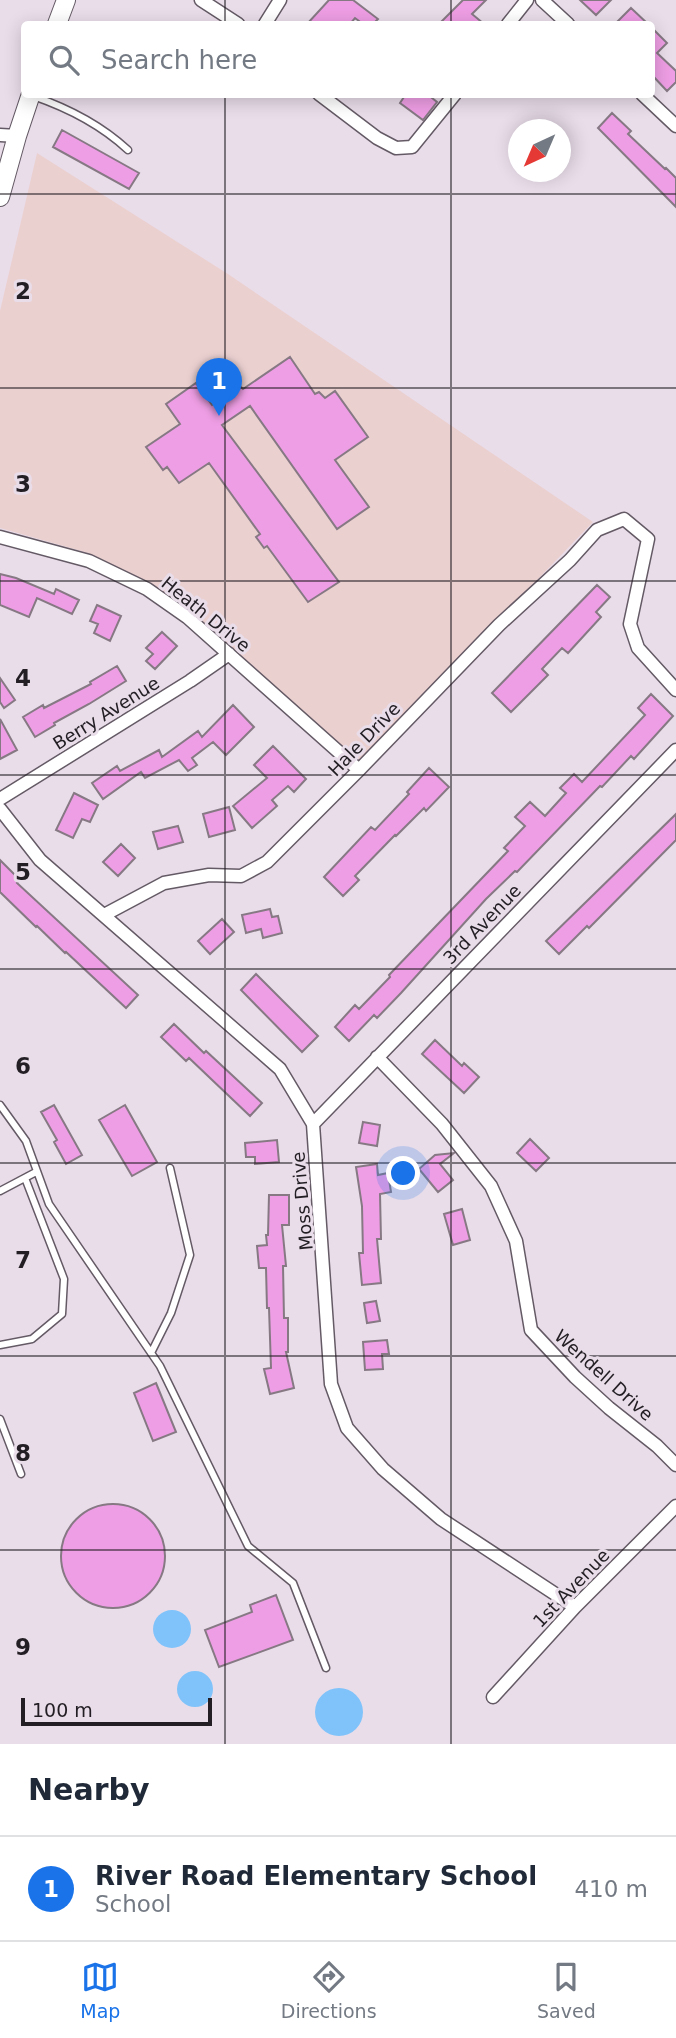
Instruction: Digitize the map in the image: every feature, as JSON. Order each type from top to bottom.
[{"type":"main road","points":[[58,21],[66,0]]},
{"type":"main road","points":[[0,197],[8,135],[29,98]]},
{"type":"street","points":[[201,0],[233,21]]},
{"type":"street","points":[[267,21],[280,0]]},
{"type":"street","points":[[510,21],[527,0]]},
{"type":"street","points":[[542,0],[565,21]]},
{"type":"street","points":[[324,98],[377,138],[396,148],[412,147],[452,98]]},
{"type":"street","points":[[646,98],[676,126]]},
{"type":"street","name":"Hale Drive","points":[[104,915],[164,883],[209,875],[241,876],[267,862],[499,625],[570,560],[597,530],[624,519],[648,539],[629,625],[638,648],[676,690]]},
{"type":"street","name":"Heath Drive","points":[[0,537],[89,561],[147,589],[187,617],[359,770]]},
{"type":"street","name":"Berry Avenue","points":[[0,799],[229,654]]},
{"type":"street","name":"3rd Avenue","points":[[313,1124],[676,750]]},
{"type":"street","name":"Moss Drive","points":[[0,809],[40,860],[280,1069],[313,1124],[331,1384],[347,1428],[383,1469],[441,1519],[575,1607]]},
{"type":"street","name":"Wendell Drive","points":[[377,1057],[442,1124],[491,1186],[516,1241],[531,1330],[575,1377],[676,1465]]},
{"type":"street","name":"1st Avenue","points":[[493,1697],[575,1607],[676,1506]]},
{"type":"lane","points":[[40,98],[57,104],[110,134],[128,150]]},
{"type":"lane","points":[[0,1105],[26,1141],[49,1204],[160,1366],[248,1546],[293,1583],[326,1668]]},
{"type":"lane","points":[[151,1353],[171,1313],[190,1255],[170,1168]]},
{"type":"lane","points":[[0,1191],[36,1172]]},
{"type":"lane","points":[[0,1345],[33,1339],[62,1314],[64,1279],[25,1178]]},
{"type":"lane","points":[[0,1419],[22,1474]]},
{"type":"shaded area","points":[[37,153],[228,274],[593,522],[359,765],[151,584],[88,553],[0,528],[0,311]]},
{"type":"water","points":[[172,1610],[185,1616],[191,1629],[185,1642],[172,1648],[159,1642],[153,1629],[159,1616]]},
{"type":"water","points":[[195,1671],[208,1676],[213,1689],[208,1702],[195,1707],[182,1702],[177,1689],[182,1676]]},
{"type":"water","points":[[339,1688],[356,1695],[363,1712],[356,1729],[339,1736],[322,1729],[315,1712],[322,1695]]},
{"type":"building","points":[[329,0],[353,0],[378,19],[376,21],[359,21],[355,18],[352,21],[310,21]]},
{"type":"building","points":[[463,0],[486,0],[472,14],[480,21],[442,21]]},
{"type":"building","points":[[580,0],[611,0],[596,15]]},
{"type":"building","points":[[631,8],[645,21],[618,21]]},
{"type":"building","points":[[655,31],[667,43],[657,53],[676,71],[676,82],[667,91],[655,78]]},
{"type":"building","points":[[403,98],[432,98],[437,102],[423,120],[400,103]]},
{"type":"building","points":[[612,113],[631,131],[628,134],[676,178],[676,207],[598,128]]},
{"type":"building","points":[[62,130],[139,173],[129,189],[53,147]]},
{"type":"building","points":[[290,357],[315,394],[319,392],[325,398],[335,391],[368,437],[335,460],[369,507],[337,529],[250,406],[222,425],[339,582],[308,602],[267,546],[264,548],[256,537],[260,534],[209,463],[179,483],[167,467],[163,470],[146,447],[180,424],[166,404],[196,383],[212,405],[240,386],[243,389]]},
{"type":"building","points":[[0,574],[54,594],[56,589],[79,600],[72,614],[37,598],[29,617],[0,605]]},
{"type":"building","points":[[597,585],[610,597],[596,612],[601,617],[568,653],[562,648],[542,669],[548,675],[511,712],[492,693]]},
{"type":"building","points":[[97,605],[121,616],[110,641],[94,633],[98,624],[90,621]]},
{"type":"building","points":[[162,632],[177,646],[155,669],[146,661],[153,654],[146,648]]},
{"type":"building","points":[[117,666],[126,681],[35,737],[23,717],[91,684],[90,682]]},
{"type":"building","points":[[0,678],[15,700],[4,708],[0,702]]},
{"type":"building","points":[[651,694],[673,716],[634,759],[631,756],[517,872],[486,899],[377,1018],[374,1015],[349,1041],[335,1027],[355,1005],[359,1009],[508,851],[504,848],[525,826],[515,817],[530,802],[545,816],[566,793],[560,788],[574,774],[582,782],[645,715],[638,708]]},
{"type":"building","points":[[233,705],[254,727],[226,755],[213,742],[192,758],[197,765],[188,771],[179,760],[145,778],[141,772],[103,799],[92,783],[117,766],[120,771],[159,750],[162,757],[198,731],[202,737]]},
{"type":"building","points":[[0,719],[17,750],[0,759]]},
{"type":"building","points":[[273,746],[306,779],[294,792],[288,786],[272,800],[277,806],[252,828],[233,806],[267,778],[254,765]]},
{"type":"building","points":[[429,768],[449,787],[426,811],[424,808],[395,835],[355,876],[359,880],[343,896],[324,877],[371,827],[375,830]]},
{"type":"building","points":[[74,793],[98,805],[90,822],[82,819],[73,838],[56,830]]},
{"type":"building","points":[[229,807],[235,830],[209,837],[203,814]]},
{"type":"building","points":[[676,814],[676,840],[589,928],[587,926],[559,954],[546,941]]},
{"type":"building","points":[[178,826],[183,842],[158,849],[153,832]]},
{"type":"building","points":[[121,844],[135,858],[118,876],[103,862]]},
{"type":"building","points":[[0,860],[20,880],[17,883],[138,995],[126,1008],[0,892]]},
{"type":"building","points":[[270,909],[272,917],[278,916],[282,933],[263,938],[261,929],[246,933],[242,915]]},
{"type":"building","points":[[222,919],[234,932],[210,954],[198,941]]},
{"type":"building","points":[[256,974],[318,1036],[302,1052],[241,990]]},
{"type":"building","points":[[174,1024],[262,1103],[250,1116],[189,1058],[186,1061],[161,1037]]},
{"type":"building","points":[[435,1040],[462,1066],[464,1063],[479,1077],[464,1093],[422,1054]]},
{"type":"building","points":[[54,1105],[82,1155],[66,1164],[54,1142],[57,1140],[41,1112]]},
{"type":"building","points":[[125,1105],[157,1162],[132,1176],[99,1120]]},
{"type":"building","points":[[363,1122],[380,1125],[377,1146],[359,1143]]},
{"type":"building","points":[[530,1139],[549,1158],[536,1171],[517,1153]]},
{"type":"building","points":[[277,1140],[279,1162],[255,1164],[255,1157],[246,1157],[245,1143]]},
{"type":"building","points":[[454,1153],[440,1164],[453,1180],[438,1192],[419,1169],[435,1155]]},
{"type":"building","points":[[377,1164],[378,1175],[388,1173],[391,1192],[380,1194],[381,1239],[377,1239],[381,1283],[362,1285],[359,1253],[363,1253],[362,1206],[356,1167]]},
{"type":"building","points":[[269,1195],[289,1195],[289,1225],[282,1225],[286,1266],[283,1266],[284,1318],[288,1318],[286,1352],[294,1388],[270,1394],[264,1369],[271,1368],[266,1268],[259,1268],[257,1246],[267,1245]]},
{"type":"building","points":[[462,1209],[470,1240],[453,1245],[444,1214]]},
{"type":"building","points":[[376,1301],[380,1321],[367,1323],[364,1303]]},
{"type":"building","points":[[387,1340],[389,1354],[382,1354],[383,1369],[365,1370],[363,1342]]},
{"type":"building","points":[[156,1383],[176,1432],[153,1441],[134,1393]]},
{"type":"building","points":[[113,1504],[133,1508],[150,1519],[161,1536],[165,1556],[161,1576],[150,1593],[133,1604],[113,1608],[93,1604],[76,1593],[65,1576],[61,1556],[65,1536],[76,1519],[93,1508]]},
{"type":"building","points":[[276,1595],[293,1640],[219,1667],[205,1630],[252,1612],[250,1605]]},
{"type":"place","name":"River Road Elementary School","points":[[219,416]]}]
